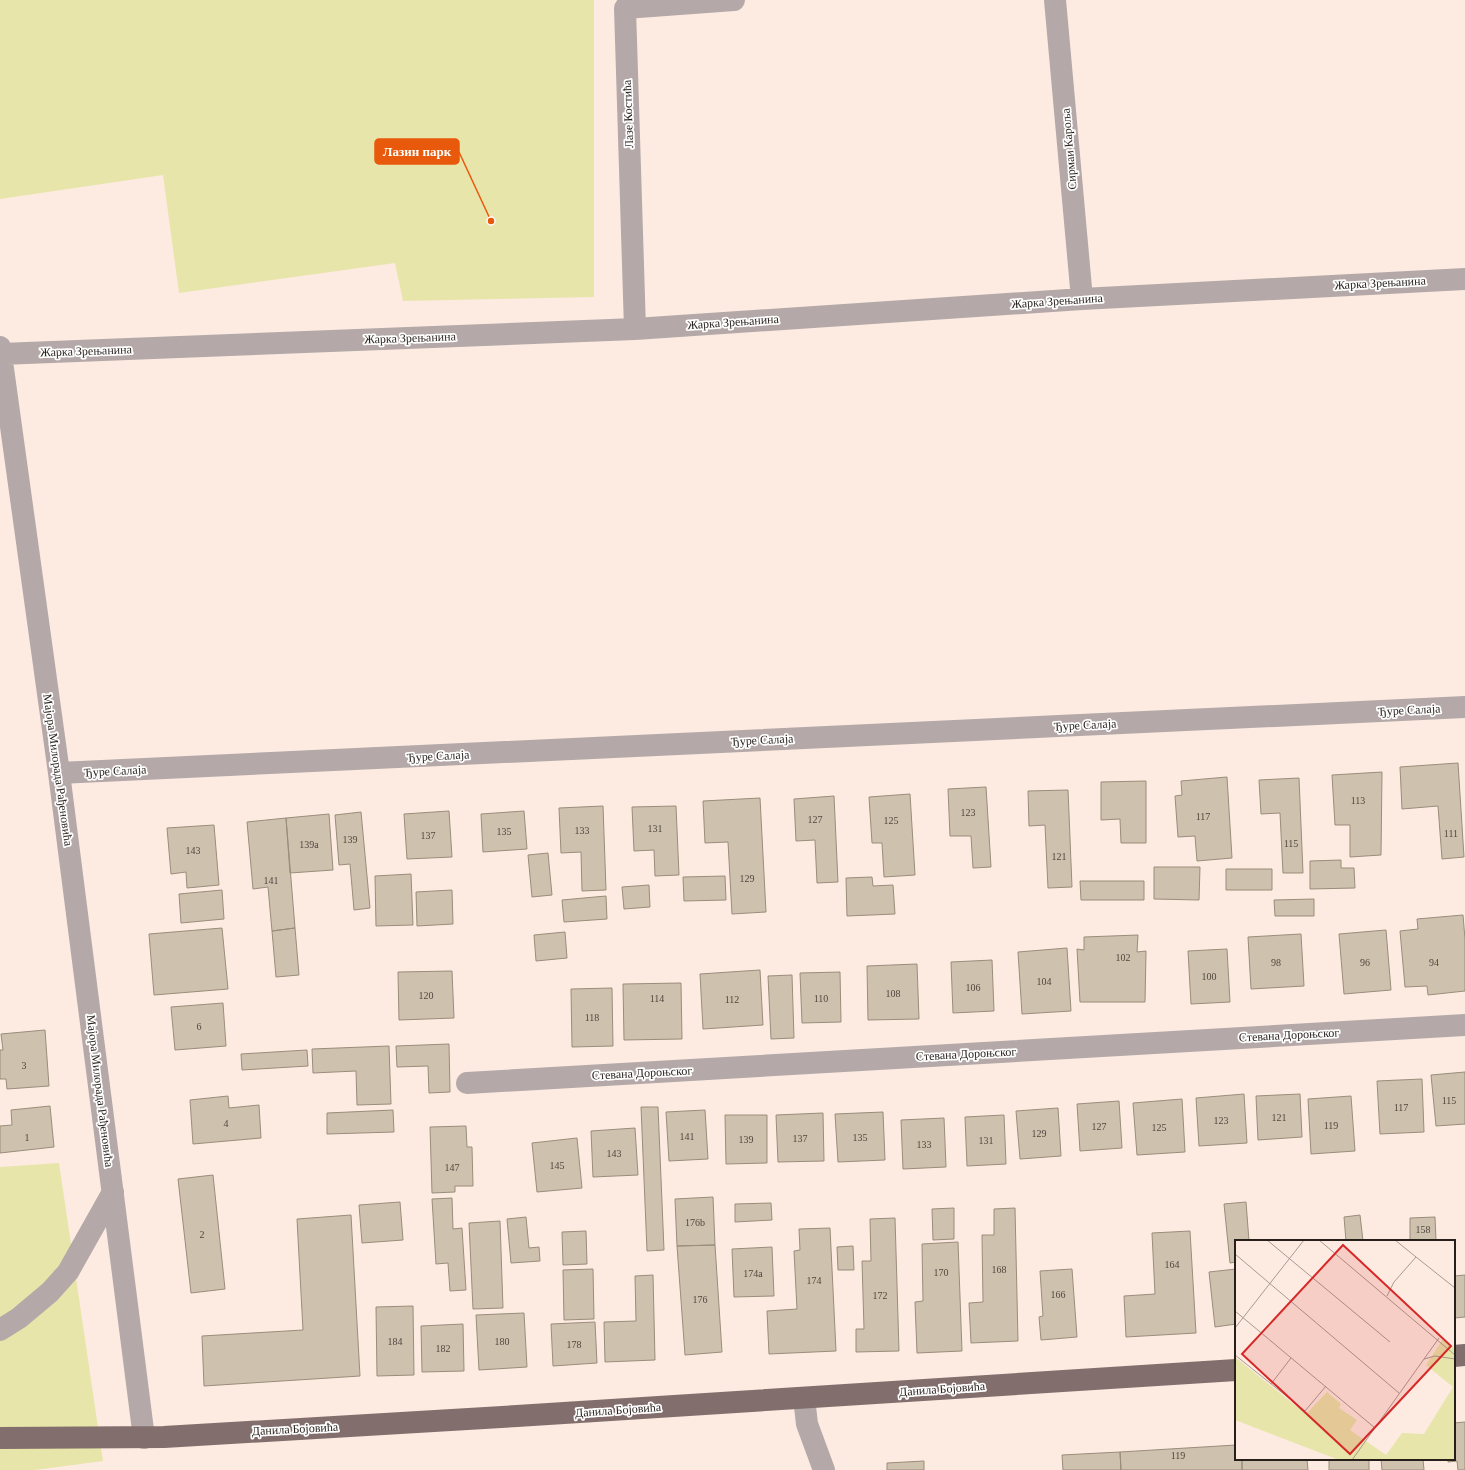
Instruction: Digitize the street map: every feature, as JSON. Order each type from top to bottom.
[{"type":"main road","points":[[1455,1356],[1465,1355]]},
{"type":"main road","name":"Данила Бојовића","points":[[0,1438],[144,1438],[517,1416],[1235,1370]]},
{"type":"street","name":"Лазе Костића","points":[[635,329],[625,8],[734,0]]},
{"type":"street","name":"Сирмаи Кароља","points":[[1055,0],[1082,299]]},
{"type":"street","name":"Жарка Зрењанина","points":[[0,351],[635,329],[1082,299],[1465,279]]},
{"type":"street","name":"Мајора Милорада Рађеновића","points":[[0,351],[59,773],[144,1438]]},
{"type":"street","name":"Ђуре Салаја","points":[[59,773],[1465,707]]},
{"type":"street","name":"Стевана Дороњског","points":[[467,1083],[1465,1025]]},
{"type":"street","points":[[0,1330],[19,1318],[50,1292],[68,1272],[113,1192]]},
{"type":"street","points":[[804,1398],[807,1424],[824,1470]]},
{"type":"shaded area","points":[[0,0],[594,0],[594,297],[403,301],[395,263],[179,293],[163,175],[0,199]]},
{"type":"shaded area","points":[[59,1163],[103,1461],[35,1470],[0,1470],[0,1167]]},
{"type":"building","points":[[1458,763],[1464,857],[1442,859],[1438,806],[1402,809],[1400,767]]},
{"type":"building","points":[[1382,772],[1381,855],[1350,857],[1350,825],[1335,825],[1332,775]]},
{"type":"building","points":[[1227,777],[1232,858],[1197,861],[1195,836],[1178,837],[1175,796],[1182,795],[1181,781]]},
{"type":"building","points":[[1299,778],[1303,873],[1283,873],[1280,813],[1261,814],[1259,780]]},
{"type":"building","points":[[1146,781],[1146,843],[1121,843],[1120,819],[1101,820],[1101,782]]},
{"type":"building","points":[[986,787],[991,867],[973,868],[971,836],[950,836],[948,789]]},
{"type":"building","points":[[1068,790],[1072,887],[1048,888],[1045,825],[1029,826],[1028,791]]},
{"type":"building","points":[[910,794],[915,875],[884,877],[882,843],[872,843],[869,797]]},
{"type":"building","points":[[834,796],[838,882],[817,883],[815,840],[796,841],[794,799]]},
{"type":"building","points":[[760,798],[766,912],[732,914],[728,842],[705,843],[703,801]]},
{"type":"building","points":[[603,806],[606,890],[582,891],[581,852],[561,853],[559,808]]},
{"type":"building","points":[[676,806],[679,875],[655,876],[654,850],[634,851],[632,807]]},
{"type":"building","points":[[449,811],[452,857],[407,859],[404,814]]},
{"type":"building","points":[[524,811],[527,849],[483,852],[481,814]]},
{"type":"building","points":[[361,812],[370,908],[354,910],[350,864],[339,865],[335,815]]},
{"type":"building","points":[[329,814],[333,870],[290,873],[286,818]]},
{"type":"building","points":[[286,818],[295,928],[272,931],[268,887],[253,889],[247,822]]},
{"type":"building","points":[[214,825],[219,885],[187,888],[186,872],[171,874],[167,828]]},
{"type":"building","points":[[548,853],[552,895],[532,897],[528,855]]},
{"type":"building","points":[[1341,860],[1341,868],[1354,868],[1355,888],[1310,889],[1310,861]]},
{"type":"building","points":[[1154,867],[1200,867],[1199,900],[1154,899]]},
{"type":"building","points":[[1226,869],[1272,869],[1272,890],[1226,890]]},
{"type":"building","points":[[411,874],[413,925],[376,926],[375,876]]},
{"type":"building","points":[[725,876],[726,900],[684,901],[683,877]]},
{"type":"building","points":[[872,877],[873,886],[893,885],[895,914],[847,916],[846,878]]},
{"type":"building","points":[[1080,881],[1144,881],[1144,900],[1081,900]]},
{"type":"building","points":[[649,885],[650,907],[624,909],[622,887]]},
{"type":"building","points":[[222,890],[224,919],[181,923],[179,894]]},
{"type":"building","points":[[452,890],[453,924],[417,926],[416,892]]},
{"type":"building","points":[[606,896],[607,919],[564,922],[562,900]]},
{"type":"building","points":[[1314,899],[1314,916],[1275,916],[1274,900]]},
{"type":"building","points":[[1463,915],[1465,939],[1465,991],[1428,995],[1427,986],[1405,987],[1400,931],[1418,929],[1417,919]]},
{"type":"building","points":[[222,928],[228,989],[154,995],[149,934]]},
{"type":"building","points":[[295,928],[299,975],[276,977],[272,931]]},
{"type":"building","points":[[1386,930],[1391,990],[1344,994],[1339,934]]},
{"type":"building","points":[[565,932],[567,958],[536,961],[534,935]]},
{"type":"building","points":[[1301,934],[1304,986],[1251,989],[1248,937]]},
{"type":"building","points":[[1138,935],[1137,952],[1146,951],[1145,1002],[1080,1002],[1077,949],[1084,950],[1084,937]]},
{"type":"building","points":[[1067,948],[1071,1011],[1022,1014],[1018,952]]},
{"type":"building","points":[[1227,949],[1230,1002],[1191,1004],[1188,951]]},
{"type":"building","points":[[992,960],[994,1011],[953,1013],[951,962]]},
{"type":"building","points":[[917,964],[919,1019],[868,1020],[867,966]]},
{"type":"building","points":[[760,970],[763,1025],[703,1029],[700,974]]},
{"type":"building","points":[[452,971],[454,1018],[399,1020],[398,972]]},
{"type":"building","points":[[840,972],[841,1022],[802,1023],[800,973]]},
{"type":"building","points":[[792,975],[794,1038],[771,1039],[768,976]]},
{"type":"building","points":[[681,983],[682,1039],[624,1040],[623,984]]},
{"type":"building","points":[[612,988],[613,1046],[572,1047],[571,989]]},
{"type":"building","points":[[223,1003],[226,1046],[175,1050],[171,1007]]},
{"type":"building","points":[[45,1030],[49,1086],[7,1089],[6,1079],[0,1079],[0,1050],[3,1050],[1,1034]]},
{"type":"building","points":[[449,1044],[450,1092],[429,1093],[428,1066],[397,1067],[396,1046]]},
{"type":"building","points":[[389,1046],[391,1104],[357,1105],[356,1071],[313,1073],[312,1049]]},
{"type":"building","points":[[307,1050],[308,1066],[242,1070],[241,1054]]},
{"type":"building","points":[[1465,1072],[1465,1124],[1436,1126],[1431,1075]]},
{"type":"building","points":[[1422,1079],[1424,1132],[1380,1134],[1377,1081]]},
{"type":"building","points":[[1244,1094],[1247,1143],[1199,1146],[1196,1098]]},
{"type":"building","points":[[1300,1094],[1302,1137],[1258,1140],[1256,1096]]},
{"type":"building","points":[[228,1096],[229,1108],[259,1105],[261,1138],[193,1144],[190,1100]]},
{"type":"building","points":[[1351,1096],[1355,1151],[1311,1154],[1308,1099]]},
{"type":"building","points":[[1182,1099],[1185,1152],[1137,1155],[1133,1103]]},
{"type":"building","points":[[1119,1101],[1122,1148],[1080,1151],[1077,1104]]},
{"type":"building","points":[[50,1106],[54,1147],[0,1153],[0,1126],[12,1125],[11,1110]]},
{"type":"building","points":[[641,1107],[658,1107],[664,1250],[647,1251]]},
{"type":"building","points":[[1058,1108],[1061,1156],[1020,1159],[1016,1111]]},
{"type":"building","points":[[393,1110],[394,1132],[327,1134],[327,1113]]},
{"type":"building","points":[[705,1110],[708,1159],[669,1161],[666,1112]]},
{"type":"building","points":[[883,1112],[885,1160],[838,1162],[835,1114]]},
{"type":"building","points":[[823,1113],[824,1161],[778,1162],[776,1115]]},
{"type":"building","points":[[725,1115],[767,1115],[767,1163],[726,1164]]},
{"type":"building","points":[[1004,1115],[1006,1164],[967,1166],[965,1117]]},
{"type":"building","points":[[944,1118],[946,1167],[903,1169],[901,1120]]},
{"type":"building","points":[[466,1126],[467,1147],[472,1147],[473,1186],[455,1186],[455,1192],[432,1193],[430,1127]]},
{"type":"building","points":[[635,1128],[638,1175],[593,1177],[591,1131]]},
{"type":"building","points":[[577,1138],[582,1188],[537,1192],[532,1143]]},
{"type":"building","points":[[213,1175],[225,1289],[191,1293],[178,1179]]},
{"type":"building","points":[[713,1197],[715,1245],[677,1246],[675,1199]]},
{"type":"building","points":[[452,1198],[453,1229],[462,1228],[466,1290],[450,1291],[448,1263],[436,1264],[432,1199]]},
{"type":"building","points":[[400,1202],[403,1240],[362,1243],[359,1205]]},
{"type":"building","points":[[1246,1202],[1249,1240],[1235,1240],[1235,1262],[1230,1263],[1224,1204]]},
{"type":"building","points":[[771,1203],[772,1220],[735,1222],[735,1204]]},
{"type":"building","points":[[954,1208],[954,1239],[933,1240],[932,1209]]},
{"type":"building","points":[[1015,1208],[1018,1341],[971,1343],[969,1303],[983,1302],[982,1235],[994,1235],[994,1209]]},
{"type":"building","points":[[351,1215],[360,1376],[204,1386],[202,1336],[303,1330],[297,1219]]},
{"type":"building","points":[[1360,1215],[1363,1240],[1346,1240],[1344,1217]]},
{"type":"building","points":[[526,1217],[529,1248],[539,1247],[540,1261],[511,1263],[507,1219]]},
{"type":"building","points":[[1435,1217],[1436,1240],[1410,1240],[1410,1218]]},
{"type":"building","points":[[895,1218],[899,1351],[856,1352],[856,1329],[864,1329],[862,1261],[871,1261],[870,1219]]},
{"type":"building","points":[[500,1221],[503,1308],[473,1309],[469,1223]]},
{"type":"building","points":[[830,1228],[836,1351],[769,1354],[767,1311],[797,1309],[794,1251],[800,1250],[799,1229]]},
{"type":"building","points":[[586,1231],[587,1264],[563,1265],[562,1232]]},
{"type":"building","points":[[1190,1231],[1196,1333],[1126,1337],[1124,1296],[1155,1294],[1152,1233]]},
{"type":"building","points":[[958,1242],[962,1351],[917,1353],[915,1302],[923,1301],[922,1244]]},
{"type":"building","points":[[715,1245],[722,1352],[685,1355],[677,1246]]},
{"type":"building","points":[[853,1246],[854,1270],[838,1270],[837,1247]]},
{"type":"building","points":[[772,1247],[774,1296],[734,1297],[732,1249]]},
{"type":"building","points":[[593,1269],[594,1319],[564,1320],[563,1270]]},
{"type":"building","points":[[1072,1269],[1077,1337],[1041,1340],[1039,1317],[1043,1316],[1040,1271]]},
{"type":"building","points":[[1235,1269],[1235,1324],[1215,1327],[1209,1272]]},
{"type":"building","points":[[653,1275],[655,1360],[605,1362],[604,1322],[636,1321],[635,1276]]},
{"type":"building","points":[[1465,1275],[1465,1317],[1455,1318],[1455,1276]]},
{"type":"building","points":[[413,1306],[414,1375],[377,1376],[376,1307]]},
{"type":"building","points":[[524,1313],[527,1367],[479,1370],[476,1315]]},
{"type":"building","points":[[595,1322],[597,1363],[553,1366],[551,1324]]},
{"type":"building","points":[[463,1324],[464,1371],[422,1372],[421,1326]]},
{"type":"building","points":[[1465,1422],[1465,1470],[1458,1470],[1457,1461],[1448,1462],[1448,1460],[1455,1460],[1455,1423]]},
{"type":"building","points":[[1235,1445],[1235,1460],[1242,1460],[1242,1470],[1121,1470],[1120,1452]]},
{"type":"building","points":[[1120,1452],[1121,1470],[1063,1470],[1062,1455]]},
{"type":"building","points":[[1242,1460],[1307,1460],[1308,1470],[1242,1470]]},
{"type":"building","points":[[1329,1460],[1369,1460],[1369,1470],[1329,1470]]},
{"type":"building","points":[[1381,1460],[1423,1460],[1424,1470],[1382,1470]]},
{"type":"building","points":[[924,1461],[924,1470],[887,1470],[887,1463]]},
{"type":"place","name":"Лазин парк","points":[[491,221]]}]
